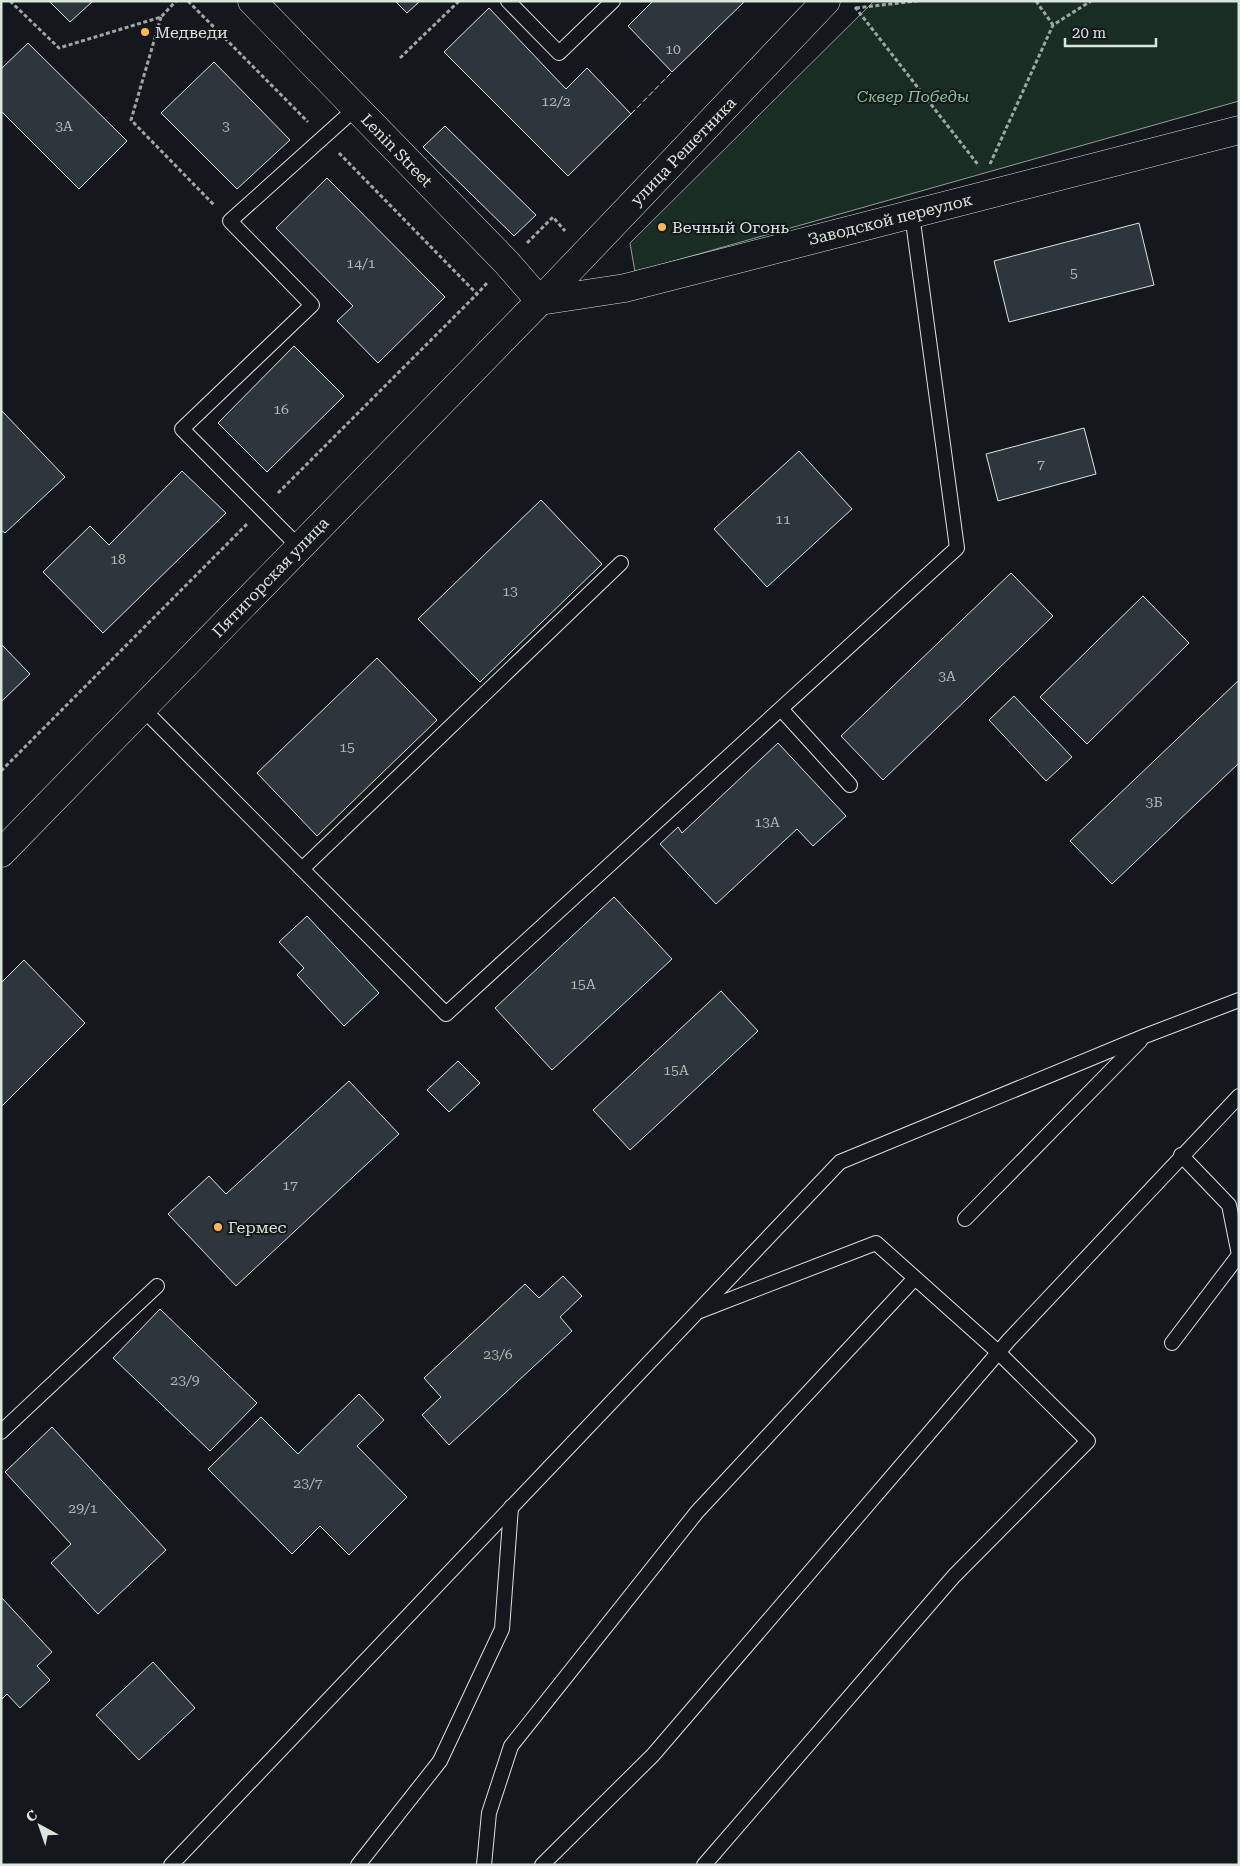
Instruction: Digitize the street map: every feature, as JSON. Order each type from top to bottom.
[{"type":"street","name":"Lenin Street","points":[[252,1],[507,263],[540,301]]},
{"type":"street","name":"улица Решетника","points":[[540,301],[826,1]]},
{"type":"street","name":"Заводской переулок","points":[[540,301],[625,288],[1239,130]]},
{"type":"street","name":"Пятигорская улица","points":[[1,853],[540,301]]},
{"type":"lane","points":[[508,1],[559,53],[613,1]]},
{"type":"lane","points":[[299,547],[182,429],[312,305],[230,221],[356,108]]},
{"type":"lane","points":[[142,708],[446,1014],[957,548],[912,214]]},
{"type":"lane","points":[[302,869],[621,563]]},
{"type":"lane","points":[[781,709],[850,785]]},
{"type":"lane","points":[[171,1865],[840,1162],[1145,1036],[1239,1000]]},
{"type":"lane","points":[[965,1219],[1145,1036]]},
{"type":"lane","points":[[542,1865],[653,1755],[998,1352],[1239,1096]]},
{"type":"lane","points":[[1172,1344],[1239,1255],[1229,1205],[1182,1156]]},
{"type":"lane","points":[[697,1312],[876,1244],[998,1352],[1088,1441],[954,1576],[704,1865]]},
{"type":"lane","points":[[484,1865],[489,1812],[510,1746],[697,1512],[915,1278]]},
{"type":"lane","points":[[1,1432],[158,1286]]},
{"type":"lane","points":[[358,1865],[440,1761],[502,1629],[511,1506]]},
{"type":"path","points":[[10,1],[59,48],[161,17]]},
{"type":"path","points":[[176,1],[161,17],[131,120],[230,221]]},
{"type":"path","points":[[188,1],[477,294]]},
{"type":"path","points":[[400,58],[459,1]]},
{"type":"path","points":[[917,1],[856,8],[986,174]]},
{"type":"path","points":[[1036,1],[1053,25]]},
{"type":"path","points":[[990,165],[1053,25],[1091,1]]},
{"type":"path","points":[[1,771],[553,217]]},
{"type":"green space","name":"Сквер Победы","points":[[874,1],[1239,1],[1239,101],[635,272],[630,243]]},
{"type":"building","points":[[49,1],[93,1],[70,22]]},
{"type":"building","points":[[395,1],[420,1],[407,13]]},
{"type":"building","points":[[653,1],[745,1],[672,72],[628,26]]},
{"type":"building","points":[[489,8],[566,89],[587,68],[631,114],[568,176],[444,52]]},
{"type":"building","points":[[28,43],[127,141],[79,189],[1,111],[1,69]]},
{"type":"building","points":[[214,62],[290,140],[237,189],[161,113]]},
{"type":"building","points":[[445,126],[536,215],[514,236],[423,147]]},
{"type":"building","points":[[327,178],[445,297],[378,363],[337,321],[353,306],[276,228]]},
{"type":"building","points":[[1139,223],[1154,285],[1009,322],[994,261]]},
{"type":"building","points":[[294,346],[344,396],[267,472],[218,423]]},
{"type":"building","points":[[1,410],[65,477],[5,533],[1,530]]},
{"type":"building","points":[[1084,428],[1096,474],[998,501],[986,454]]},
{"type":"building","points":[[799,451],[852,509],[767,587],[714,529]]},
{"type":"building","points":[[182,471],[226,513],[103,633],[43,572],[90,526],[109,545]]},
{"type":"building","points":[[541,500],[602,564],[480,682],[418,619]]},
{"type":"building","points":[[1011,573],[1053,616],[883,780],[841,736]]},
{"type":"building","points":[[1143,596],[1189,643],[1087,744],[1040,697]]},
{"type":"building","points":[[1,644],[30,674],[1,702]]},
{"type":"building","points":[[377,658],[437,720],[317,836],[257,773]]},
{"type":"building","points":[[1239,680],[1239,763],[1112,884],[1070,841]]},
{"type":"building","points":[[1014,696],[1072,757],[1046,781],[989,720]]},
{"type":"building","points":[[778,743],[846,816],[813,846],[797,829],[716,904],[660,844],[678,827],[682,833]]},
{"type":"building","points":[[614,897],[672,959],[552,1070],[495,1008]]},
{"type":"building","points":[[307,916],[379,993],[344,1026],[297,975],[304,968],[279,942]]},
{"type":"building","points":[[24,960],[85,1023],[1,1107],[1,983]]},
{"type":"building","points":[[721,991],[758,1031],[630,1150],[593,1110]]},
{"type":"building","points":[[458,1061],[480,1083],[449,1112],[427,1090]]},
{"type":"building","points":[[349,1081],[399,1134],[236,1286],[168,1214],[209,1176],[226,1194]]},
{"type":"building","points":[[563,1276],[582,1296],[560,1317],[572,1331],[449,1445],[422,1415],[441,1397],[424,1378],[525,1284],[539,1298]]},
{"type":"building","points":[[160,1309],[257,1403],[210,1451],[113,1358]]},
{"type":"building","points":[[359,1394],[384,1420],[357,1446],[407,1497],[349,1555],[320,1526],[292,1554],[208,1469],[261,1417],[298,1454]]},
{"type":"building","points":[[52,1427],[166,1550],[98,1614],[51,1563],[71,1544],[5,1472]]},
{"type":"building","points":[[1,1597],[52,1652],[37,1666],[50,1680],[20,1708],[7,1694],[1,1700]]},
{"type":"building","points":[[153,1662],[195,1708],[139,1760],[96,1715]]},
{"type":"fence","points":[[631,114],[672,72]]},
{"type":"place","name":"Медведи","points":[[145,32]]},
{"type":"place","name":"Вечный Огонь","points":[[662,227]]},
{"type":"place","name":"Гермес","points":[[218,1227]]}]
